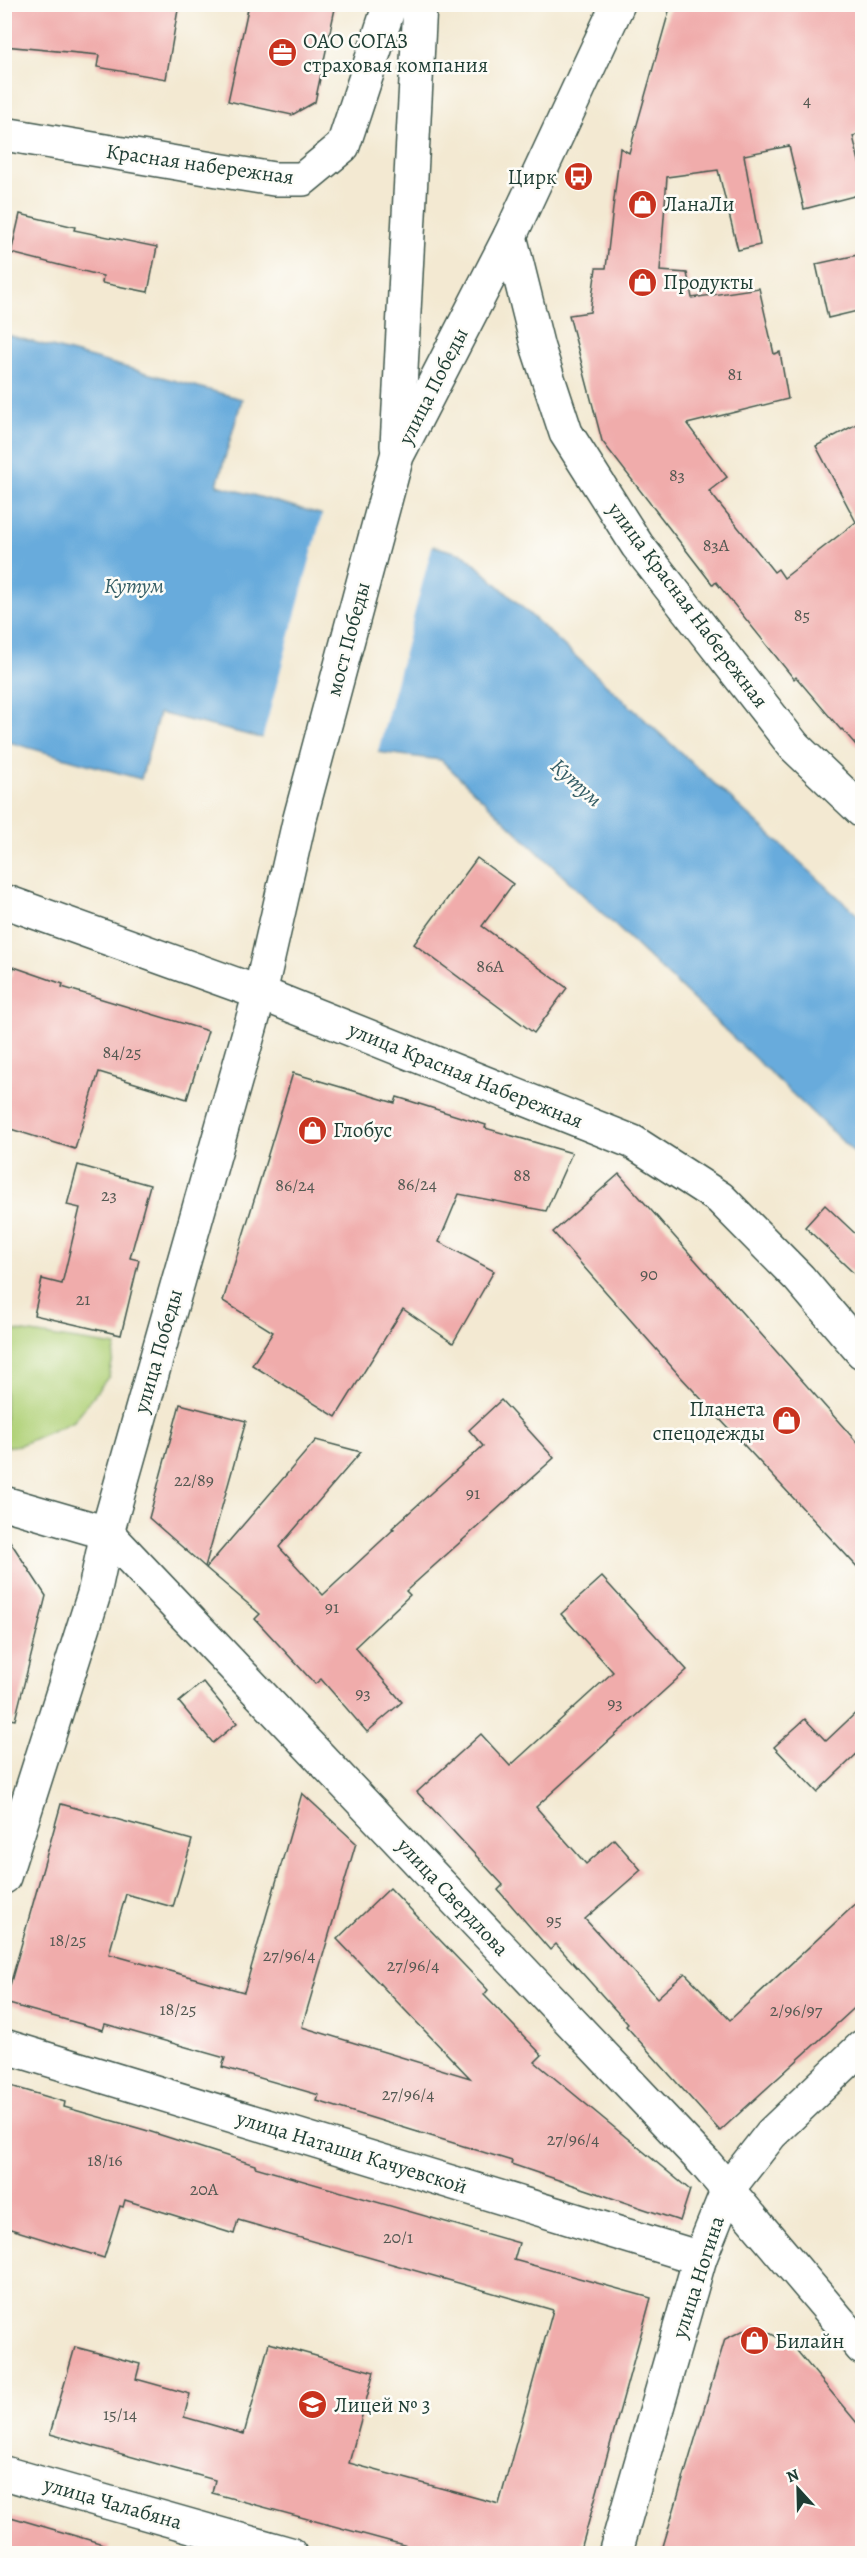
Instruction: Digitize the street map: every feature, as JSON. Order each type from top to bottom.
[{"type":"main road","name":"Красная набережная","points":[[4,134],[254,176],[303,179],[343,146],[390,4]]},
{"type":"main road","name":"улица Победы","points":[[397,456],[420,4]]},
{"type":"main road","name":"улица Победы","points":[[397,456],[510,236],[618,4]]},
{"type":"main road","name":"улица Красная Набережная","points":[[510,236],[538,348],[566,433],[637,544],[795,746],[862,811]]},
{"type":"main road","name":"мост Победы","points":[[299,822],[397,456]]},
{"type":"main road","name":"улица Победы","points":[[4,1877],[94,1594],[107,1533],[260,993],[299,822]]},
{"type":"main road","name":"улица Красная Набережная","points":[[4,901],[260,993],[633,1142],[720,1198],[799,1278],[862,1352]]},
{"type":"main road","points":[[4,1503],[107,1533]]},
{"type":"main road","name":"улица Свердлова","points":[[107,1533],[728,2189],[862,2348]]},
{"type":"main road","name":"улица Наташи Качуевской","points":[[4,2046],[700,2258]]},
{"type":"main road","name":"улица Ногина","points":[[615,2553],[700,2258],[728,2189],[771,2134],[862,2047]]},
{"type":"main road","name":"улица Чалабяна","points":[[4,2473],[290,2553]]},
{"type":"green space","points":[[5,1329],[116,1346],[109,1376],[74,1421],[20,1445],[5,1447]]},
{"type":"water","name":"Кутум","points":[[4,334],[242,399],[217,485],[465,555],[862,919],[862,1160],[441,760],[257,737],[159,713],[141,779],[5,741]]},
{"type":"pier","points":[[323,511],[433,543],[377,755],[262,740]]},
{"type":"building","points":[[4,4],[179,4],[166,79],[97,67],[99,55],[4,46]]},
{"type":"building","name":"ОАО СОГАЗ страховая компания","points":[[249,4],[336,4],[315,102],[292,115],[228,101]]},
{"type":"building","points":[[671,4],[862,4],[862,133],[853,136],[862,174],[862,194],[804,209],[789,146],[744,155],[760,245],[738,250],[718,170],[667,177],[660,271],[687,273],[692,298],[759,288],[774,354],[780,352],[788,399],[687,424],[727,477],[709,491],[774,572],[778,569],[784,578],[856,522],[816,446],[862,421],[862,752],[796,677],[794,679],[716,582],[713,585],[602,441],[569,315],[590,312],[596,268],[606,268],[620,148],[629,153]]},
{"type":"building","points":[[20,214],[75,227],[74,230],[157,247],[148,292],[102,283],[103,276],[11,253]]},
{"type":"building","points":[[862,254],[862,310],[828,318],[816,264]]},
{"type":"building","points":[[477,858],[513,884],[482,926],[567,988],[534,1033],[414,944]]},
{"type":"building","points":[[14,967],[63,984],[62,987],[208,1031],[187,1099],[99,1072],[75,1149],[4,1127],[4,993]]},
{"type":"building","points":[[293,1073],[395,1103],[397,1097],[486,1125],[485,1128],[572,1153],[546,1211],[459,1194],[439,1242],[494,1271],[453,1343],[403,1309],[336,1417],[252,1365],[273,1332],[223,1301]]},
{"type":"building","points":[[78,1165],[150,1185],[130,1258],[139,1260],[121,1335],[34,1315],[42,1279],[62,1284],[80,1208],[67,1205]]},
{"type":"building","points":[[619,1174],[862,1448],[862,1572],[679,1375],[553,1232]]},
{"type":"building","points":[[825,1205],[862,1240],[862,1281],[805,1227]]},
{"type":"building","points":[[501,1400],[554,1458],[406,1591],[410,1595],[355,1647],[402,1702],[367,1732],[321,1679],[315,1684],[255,1619],[260,1614],[206,1568],[316,1440],[361,1452],[279,1547],[323,1595],[394,1529],[392,1528],[483,1446],[469,1430]]},
{"type":"building","points":[[180,1404],[246,1421],[205,1567],[149,1518]]},
{"type":"building","points":[[4,1532],[46,1596],[15,1720],[4,1718]]},
{"type":"building","points":[[602,1577],[687,1670],[536,1807],[586,1864],[614,1839],[641,1870],[585,1919],[657,1998],[685,1973],[730,2020],[862,1898],[862,2001],[720,2131],[556,1944],[550,1950],[498,1890],[503,1885],[417,1792],[481,1734],[510,1766],[613,1672],[561,1614]]},
{"type":"building","points":[[203,1682],[237,1723],[213,1743],[179,1702]]},
{"type":"building","points":[[862,1707],[862,1749],[817,1792],[774,1747],[805,1719],[826,1741]]},
{"type":"building","points":[[302,1793],[356,1843],[302,2027],[470,2078],[337,1939],[390,1888],[488,1990],[484,1995],[542,2055],[535,2062],[690,2190],[680,2221],[511,2164],[512,2161],[317,2101],[319,2095],[222,2067],[225,2058],[105,2024],[103,2030],[5,2003],[61,1804],[192,1840],[173,1907],[126,1894],[109,1954],[244,1992]]},
{"type":"building","points":[[4,2084],[65,2102],[64,2107],[145,2130],[255,2165],[255,2167],[519,2243],[514,2260],[651,2298],[580,2553],[433,2553],[212,2493],[215,2480],[50,2434],[75,2347],[140,2364],[136,2379],[190,2394],[184,2417],[244,2434],[269,2343],[374,2372],[349,2463],[499,2504],[553,2310],[238,2220],[234,2234],[125,2200],[123,2207],[120,2206],[104,2258],[4,2227]]},
{"type":"building","points":[[755,2325],[793,2346],[862,2429],[862,2553],[661,2553],[725,2339]]},
{"type":"building","points":[[4,2515],[110,2546],[109,2553],[4,2553]]},
{"type":"place","name":"ОАО СОГАЗ страховая компания","points":[[282,53]]},
{"type":"place","name":"Цирк","points":[[578,177]]},
{"type":"place","name":"ЛанаЛи","points":[[643,204]]},
{"type":"place","name":"Продукты","points":[[642,282]]},
{"type":"place","name":"Глобус","points":[[312,1130]]},
{"type":"place","name":"Планета спецодежды","points":[[786,1421]]},
{"type":"place","name":"Билайн","points":[[754,2341]]},
{"type":"place","name":"Лицей № 3","points":[[313,2405]]}]
